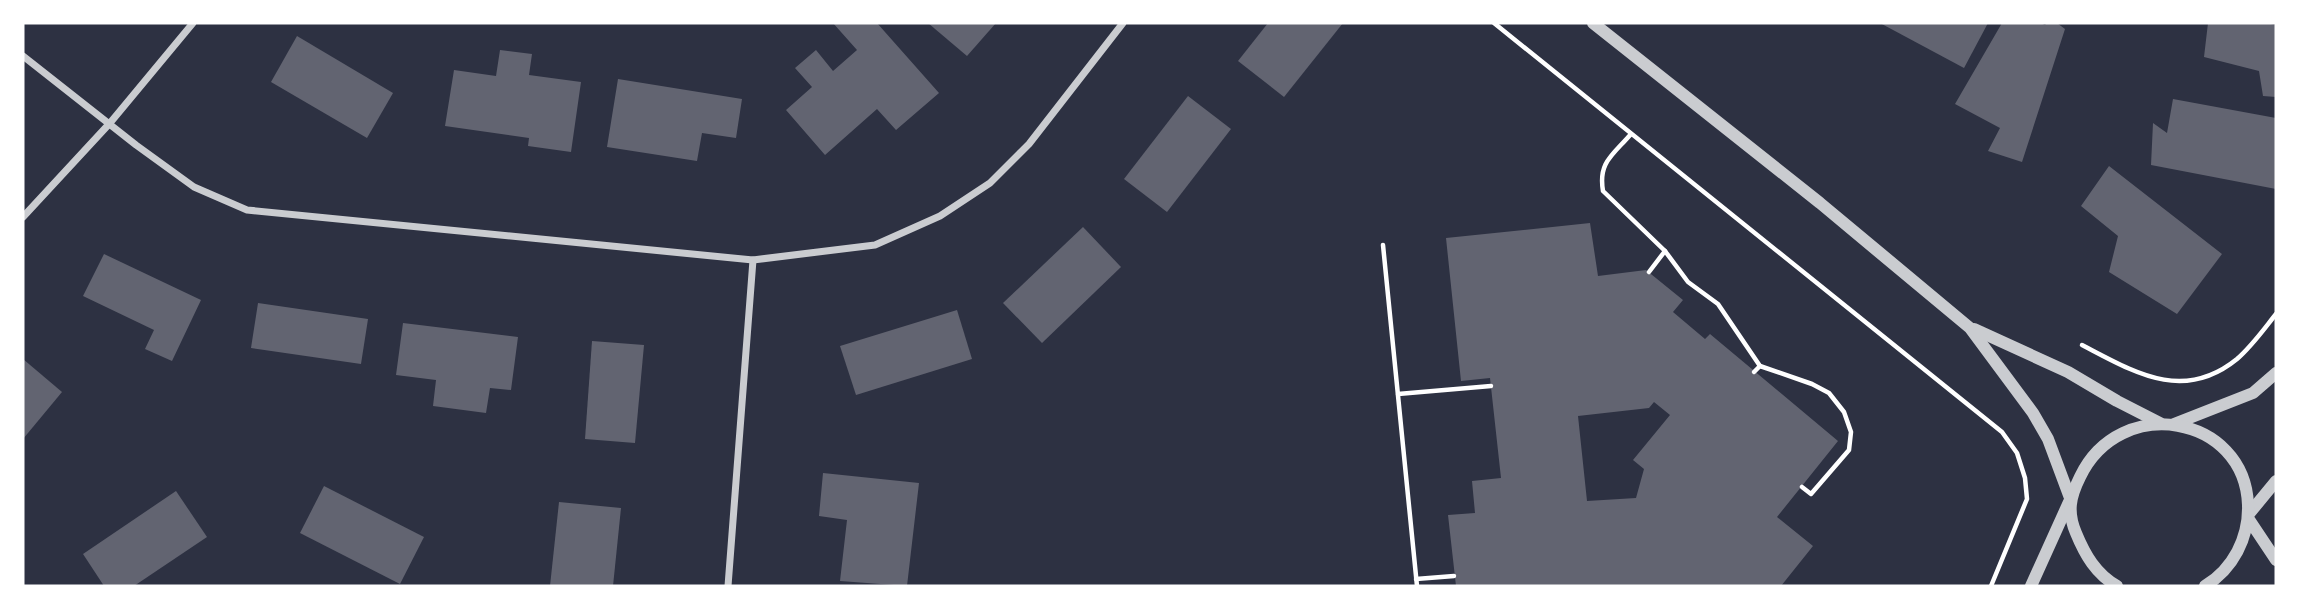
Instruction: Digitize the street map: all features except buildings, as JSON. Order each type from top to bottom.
[{"type":"street","points":[[23,217],[110,123],[193,23]]},
{"type":"street","points":[[23,56],[194,187],[247,210],[753,260],[875,244],[940,216],[990,183],[1029,144],[1124,23]]},
{"type":"street","points":[[1593,23],[1820,203],[1970,328],[2033,413],[2048,439],[2070,500],[2072,523],[2086,556],[2096,570],[2117,586]]},
{"type":"street","points":[[728,586],[753,260]]},
{"type":"street","points":[[1970,328],[2068,372],[2117,401],[2167,424],[2188,428],[2204,435],[2229,456],[2244,485],[2248,517],[2245,534],[2235,556],[2220,575],[2205,586]]},
{"type":"street","points":[[2031,586],[2087,461],[2101,446],[2129,429],[2167,424],[2253,393],[2276,373]]},
{"type":"street","points":[[2248,517],[2276,481]]},
{"type":"street","points":[[2248,517],[2276,560]]},
{"type":"path","points":[[1494,23],[2002,432],[2017,453],[2025,478],[2027,499],[1991,586]]},
{"type":"path","points":[[1631,134],[1603,166],[1603,191],[1665,251],[1688,282],[1718,304],[1760,366],[1812,384],[1829,393],[1844,412],[1852,432],[1849,450],[1811,494],[1802,486]]},
{"type":"path","points":[[1383,245],[1417,586]]},
{"type":"path","points":[[1649,272],[1665,251]]},
{"type":"path","points":[[2082,345],[2152,377],[2175,383],[2192,381],[2235,360],[2276,314]]},
{"type":"path","points":[[1754,372],[1760,366]]},
{"type":"path","points":[[1398,394],[1491,386]]},
{"type":"path","points":[[1416,579],[1454,576]]}]
